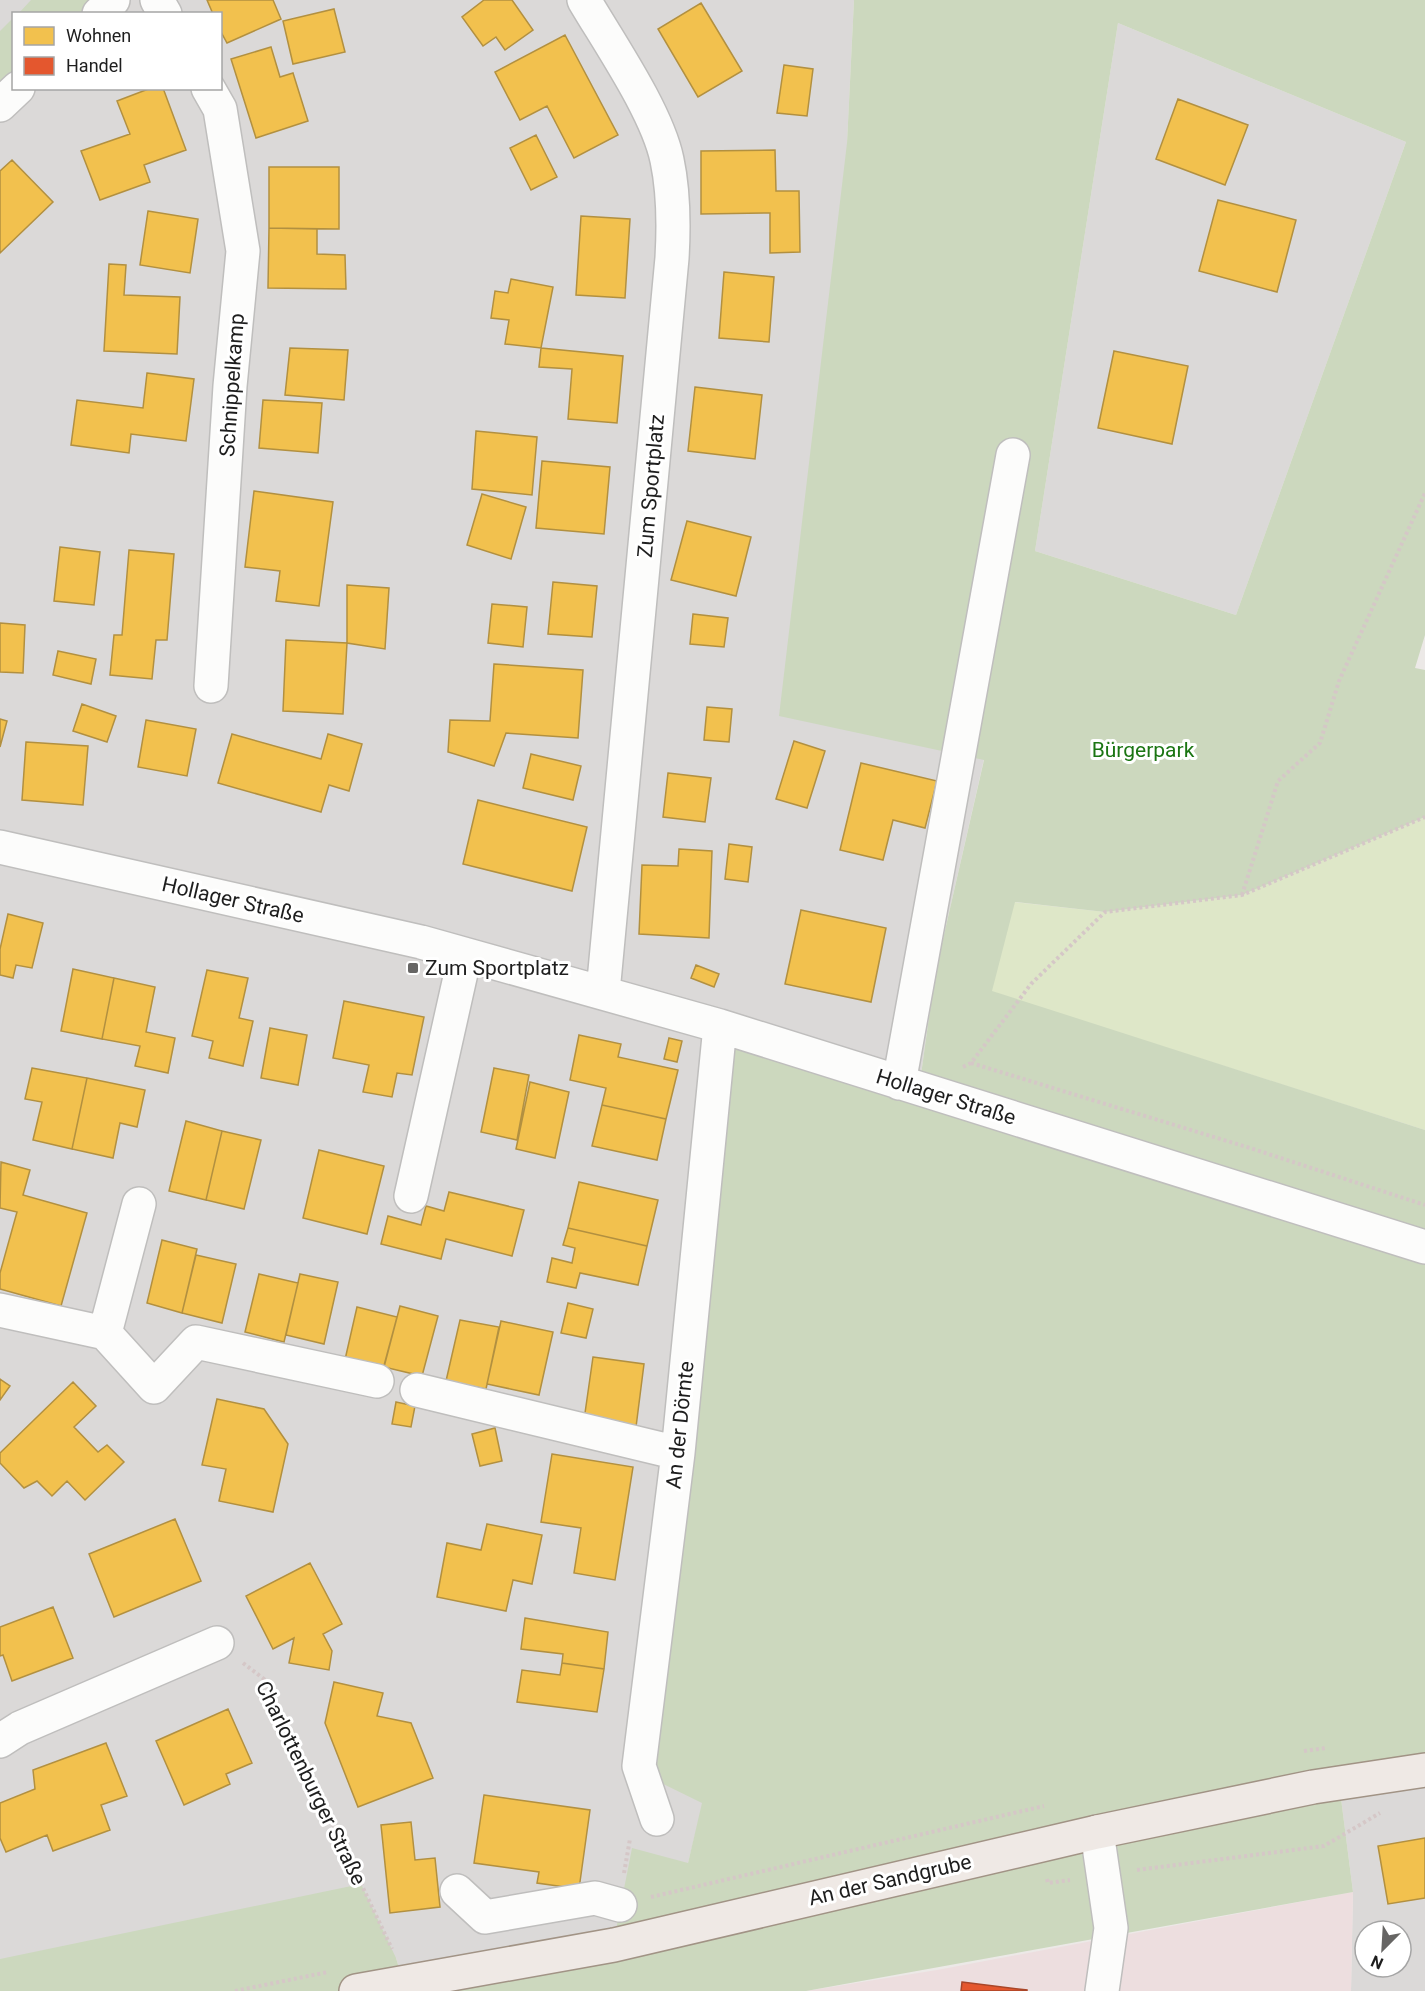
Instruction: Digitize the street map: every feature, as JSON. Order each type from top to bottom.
[{"type":"main road","name":"An der Sandgrube","points":[[356,1991],[614,1945],[1097,1832],[1313,1787],[1425,1770]]},
{"type":"street","points":[[101,12],[113,0]]},
{"type":"street","name":"Zum Sportplatz","points":[[584,0],[644,103],[667,158],[674,209],[672,258],[603,992]]},
{"type":"street","points":[[0,105],[16,90]]},
{"type":"street","name":"Schnippelkamp","points":[[209,90],[220,109],[243,251],[230,386],[211,686]]},
{"type":"street","points":[[909,1086],[1012,455]]},
{"type":"street","name":"Hollager Straße","points":[[0,848],[409,939],[603,992],[720,1026],[1425,1247]]},
{"type":"street","points":[[411,1196],[465,955]]},
{"type":"street","name":"An der Dörnte","points":[[657,1820],[639,1766],[678,1453],[720,1026]]},
{"type":"street","points":[[105,1333],[139,1204]]},
{"type":"street","points":[[0,1310],[105,1333],[154,1387],[196,1342],[377,1381]]},
{"type":"street","points":[[417,1390],[678,1453]]},
{"type":"street","points":[[0,1741],[20,1728],[217,1644]]},
{"type":"street","points":[[1097,1832],[1111,1928],[1102,1991]]},
{"type":"street","points":[[458,1891],[485,1917],[595,1898],[620,1905]]},
{"type":"path","points":[[1242,896],[1278,781],[1320,743],[1339,681],[1425,493]]},
{"type":"path","points":[[909,1086],[971,1063],[1031,984],[1105,912],[1242,896],[1425,817]]},
{"type":"path","points":[[971,1063],[1250,1148],[1425,1205]]},
{"type":"path","name":"Charlottenburger Straße","points":[[217,1644],[264,1679],[396,1958]]},
{"type":"path","points":[[1022,1811],[1048,1883],[1323,1846],[1389,1807]]},
{"type":"path","points":[[620,1905],[628,1840],[657,1820]]},
{"type":"shaded area","points":[[0,0],[854,0],[847,143],[984,759],[935,974],[919,1089],[703,1803],[688,1863],[614,1945],[403,1981],[396,1958],[0,1959]]},
{"type":"shaded area","points":[[1118,23],[1406,142],[1236,615],[1035,551]]},
{"type":"shaded area","points":[[1425,1770],[1425,1991],[1351,1991],[1353,1892],[1339,1783]]},
{"type":"shaded area","points":[[1353,1892],[1351,1991],[806,1991],[937,1970]]},
{"type":"green space","points":[[31,0],[90,0],[95,12],[20,12]]},
{"type":"green space","name":"Bürgerpark","points":[[854,0],[1425,0],[1425,635],[1415,668],[1425,670],[1425,817],[1242,895],[1105,912],[1015,902],[992,991],[1425,1130],[1425,1770],[1339,1783],[1353,1892],[806,1991],[0,1991],[0,1959],[361,1884],[396,1958],[403,1981],[613,1945],[632,1848],[688,1863],[702,1803],[649,1777],[720,1026],[919,1089],[935,974],[984,760],[779,716],[847,143]],"holes":[[[1118,23],[1406,142],[1236,615],[1035,551]]]},
{"type":"green space","points":[[12,19],[12,90],[0,105],[0,31]]},
{"type":"green space","points":[[1425,817],[1425,1130],[991,992],[1014,902],[1105,912],[1242,895]]},
{"type":"building: Wohnen","points":[[207,0],[273,0],[281,19],[227,43],[222,34],[222,12],[212,12]]},
{"type":"building: Wohnen","points":[[484,0],[512,0],[533,30],[505,50],[496,37],[483,46],[462,17]]},
{"type":"building: Wohnen","points":[[701,3],[742,71],[698,97],[658,29]]},
{"type":"building: Wohnen","points":[[334,9],[345,52],[293,64],[283,21]]},
{"type":"building: Wohnen","points":[[565,35],[618,135],[574,158],[547,106],[520,120],[495,72]]},
{"type":"building: Wohnen","points":[[271,47],[280,77],[293,73],[308,121],[256,138],[231,59]]},
{"type":"building: Wohnen","points":[[784,65],[813,69],[807,116],[777,113]]},
{"type":"building: Wohnen","points":[[146,90],[164,90],[186,150],[144,165],[150,182],[100,200],[81,151],[130,134],[117,101]]},
{"type":"building: Wohnen","points":[[1178,99],[1248,125],[1225,185],[1156,159]]},
{"type":"building: Wohnen","points":[[536,135],[557,177],[531,190],[510,148]]},
{"type":"building: Wohnen","points":[[775,150],[776,191],[799,191],[800,252],[770,253],[770,213],[701,214],[701,151]]},
{"type":"building: Wohnen","points":[[12,160],[53,202],[0,253],[0,171]]},
{"type":"building: Wohnen","points":[[269,167],[339,167],[339,229],[269,228]]},
{"type":"building: Wohnen","points":[[1218,200],[1296,220],[1277,292],[1199,271]]},
{"type":"building: Wohnen","points":[[148,211],[198,219],[190,273],[140,265]]},
{"type":"building: Wohnen","points":[[581,216],[630,219],[625,298],[576,295]]},
{"type":"building: Wohnen","points":[[269,228],[317,229],[317,254],[345,255],[346,289],[268,288]]},
{"type":"building: Wohnen","points":[[109,264],[126,265],[124,295],[180,297],[177,354],[104,351]]},
{"type":"building: Wohnen","points":[[724,272],[774,277],[769,342],[719,338]]},
{"type":"building: Wohnen","points":[[511,279],[553,287],[541,348],[505,344],[509,320],[491,318],[495,291],[508,293]]},
{"type":"building: Wohnen","points":[[290,348],[348,350],[344,400],[285,395]]},
{"type":"building: Wohnen","points":[[541,348],[623,356],[617,423],[568,419],[572,369],[539,367]]},
{"type":"building: Wohnen","points":[[1114,351],[1188,366],[1172,444],[1098,428]]},
{"type":"building: Wohnen","points":[[147,373],[194,379],[186,441],[131,434],[129,453],[71,445],[77,400],[143,408]]},
{"type":"building: Wohnen","points":[[695,387],[762,395],[755,459],[688,451]]},
{"type":"building: Wohnen","points":[[263,400],[322,403],[318,453],[259,448]]},
{"type":"building: Wohnen","points":[[476,431],[537,437],[532,495],[472,489]]},
{"type":"building: Wohnen","points":[[542,461],[610,467],[604,534],[536,528]]},
{"type":"building: Wohnen","points":[[254,491],[333,502],[319,606],[276,601],[280,571],[245,567]]},
{"type":"building: Wohnen","points":[[482,494],[526,507],[511,559],[467,545]]},
{"type":"building: Wohnen","points":[[687,521],[751,537],[736,596],[671,580]]},
{"type":"building: Wohnen","points":[[60,547],[100,552],[94,605],[54,601]]},
{"type":"building: Wohnen","points":[[129,550],[174,554],[167,640],[156,640],[152,679],[110,675],[114,635],[122,635]]},
{"type":"building: Wohnen","points":[[553,582],[597,586],[592,637],[548,634]]},
{"type":"building: Wohnen","points":[[347,585],[389,588],[385,649],[347,643]]},
{"type":"building: Wohnen","points":[[492,604],[527,607],[523,647],[488,643]]},
{"type":"building: Wohnen","points":[[693,614],[728,618],[724,647],[690,644]]},
{"type":"building: Wohnen","points":[[0,623],[25,625],[23,673],[0,672]]},
{"type":"building: Wohnen","points":[[286,640],[347,643],[343,714],[283,711]]},
{"type":"building: Wohnen","points":[[58,651],[96,659],[91,684],[53,675]]},
{"type":"building: Wohnen","points":[[494,664],[583,670],[578,738],[506,733],[494,766],[448,752],[450,720],[490,721]]},
{"type":"building: Wohnen","points":[[82,704],[116,716],[107,742],[73,731]]},
{"type":"building: Wohnen","points":[[707,707],[732,709],[729,742],[704,740]]},
{"type":"building: Wohnen","points":[[0,719],[7,721],[0,747]]},
{"type":"building: Wohnen","points":[[146,720],[196,729],[187,776],[138,767]]},
{"type":"building: Wohnen","points":[[232,734],[321,759],[328,734],[362,744],[349,791],[329,785],[321,812],[218,783]]},
{"type":"building: Wohnen","points":[[794,741],[825,751],[807,808],[776,799]]},
{"type":"building: Wohnen","points":[[26,742],[88,746],[83,805],[22,800]]},
{"type":"building: Wohnen","points":[[531,754],[581,766],[573,800],[523,788]]},
{"type":"building: Wohnen","points":[[861,763],[937,781],[925,828],[893,820],[883,860],[840,850]]},
{"type":"building: Wohnen","points":[[668,773],[711,778],[705,822],[663,817]]},
{"type":"building: Wohnen","points":[[478,800],[587,827],[572,891],[463,864]]},
{"type":"building: Wohnen","points":[[729,844],[752,847],[748,882],[725,879]]},
{"type":"building: Wohnen","points":[[679,849],[712,851],[709,938],[639,934],[642,865],[678,866]]},
{"type":"building: Wohnen","points":[[801,910],[886,928],[871,1002],[785,984]]},
{"type":"building: Wohnen","points":[[8,914],[43,923],[32,968],[16,965],[13,978],[0,975],[0,949]]},
{"type":"building: Wohnen","points":[[696,965],[719,974],[714,987],[691,978]]},
{"type":"building: Wohnen","points":[[73,969],[114,978],[102,1039],[61,1031]]},
{"type":"building: Wohnen","points":[[207,970],[248,978],[239,1018],[253,1021],[243,1066],[209,1058],[213,1041],[192,1036]]},
{"type":"building: Wohnen","points":[[114,978],[155,987],[146,1032],[175,1038],[168,1073],[135,1066],[140,1046],[102,1039]]},
{"type":"building: Wohnen","points":[[344,1001],[424,1017],[412,1075],[397,1073],[392,1097],[363,1092],[369,1065],[333,1058]]},
{"type":"building: Wohnen","points":[[270,1028],[307,1035],[298,1085],[261,1078]]},
{"type":"building: Wohnen","points":[[579,1035],[621,1044],[618,1057],[678,1070],[666,1119],[602,1105],[606,1088],[570,1080]]},
{"type":"building: Wohnen","points":[[669,1038],[682,1041],[677,1062],[664,1059]]},
{"type":"building: Wohnen","points":[[32,1068],[87,1078],[72,1149],[33,1140],[42,1102],[25,1099]]},
{"type":"building: Wohnen","points":[[494,1068],[529,1075],[517,1140],[481,1132]]},
{"type":"building: Wohnen","points":[[87,1078],[145,1090],[137,1127],[120,1123],[113,1158],[72,1149]]},
{"type":"building: Wohnen","points":[[530,1082],[569,1092],[555,1158],[516,1149]]},
{"type":"building: Wohnen","points":[[602,1105],[666,1119],[657,1160],[592,1146]]},
{"type":"building: Wohnen","points":[[186,1121],[222,1131],[206,1200],[169,1191]]},
{"type":"building: Wohnen","points":[[222,1131],[261,1140],[244,1209],[206,1200]]},
{"type":"building: Wohnen","points":[[319,1150],[384,1166],[367,1234],[303,1218]]},
{"type":"building: Wohnen","points":[[1,1162],[30,1170],[23,1195],[87,1213],[61,1306],[0,1289],[0,1273],[17,1212],[0,1208]]},
{"type":"building: Wohnen","points":[[579,1182],[658,1200],[647,1246],[568,1228]]},
{"type":"building: Wohnen","points":[[449,1192],[524,1210],[512,1256],[446,1239],[441,1259],[381,1244],[388,1216],[421,1225],[426,1206],[444,1211]]},
{"type":"building: Wohnen","points":[[568,1228],[647,1246],[638,1285],[580,1273],[576,1288],[547,1282],[552,1258],[572,1263],[575,1248],[563,1245]]},
{"type":"building: Wohnen","points":[[162,1240],[197,1249],[182,1313],[147,1303]]},
{"type":"building: Wohnen","points":[[196,1255],[236,1264],[222,1323],[182,1313]]},
{"type":"building: Wohnen","points":[[259,1274],[298,1283],[284,1342],[245,1332]]},
{"type":"building: Wohnen","points":[[300,1274],[338,1282],[324,1344],[286,1335]]},
{"type":"building: Wohnen","points":[[568,1303],[593,1309],[586,1338],[561,1333]]},
{"type":"building: Wohnen","points":[[400,1306],[438,1316],[422,1376],[384,1367]]},
{"type":"building: Wohnen","points":[[357,1307],[397,1317],[382,1373],[344,1364]]},
{"type":"building: Wohnen","points":[[460,1320],[499,1327],[486,1389],[446,1381]]},
{"type":"building: Wohnen","points":[[501,1321],[553,1332],[539,1395],[487,1384]]},
{"type":"building: Wohnen","points":[[593,1357],[644,1364],[636,1427],[584,1420]]},
{"type":"building: Wohnen","points":[[0,1379],[10,1386],[0,1400]]},
{"type":"building: Wohnen","points":[[73,1382],[96,1406],[74,1427],[98,1452],[107,1445],[124,1462],[85,1500],[67,1481],[52,1496],[37,1481],[24,1488],[0,1463],[0,1453]]},
{"type":"building: Wohnen","points":[[217,1399],[264,1409],[288,1444],[273,1512],[219,1501],[226,1469],[202,1465]]},
{"type":"building: Wohnen","points":[[396,1402],[415,1406],[411,1427],[392,1424]]},
{"type":"building: Wohnen","points":[[495,1428],[502,1461],[480,1466],[472,1434]]},
{"type":"building: Wohnen","points":[[552,1454],[633,1467],[615,1580],[574,1573],[581,1528],[541,1522]]},
{"type":"building: Wohnen","points":[[175,1519],[201,1581],[114,1617],[89,1554]]},
{"type":"building: Wohnen","points":[[487,1524],[542,1535],[532,1584],[513,1580],[506,1611],[437,1597],[447,1543],[481,1550]]},
{"type":"building: Wohnen","points":[[310,1563],[342,1624],[323,1634],[332,1651],[329,1670],[289,1663],[294,1638],[273,1649],[246,1596]]},
{"type":"building: Wohnen","points":[[53,1607],[73,1658],[12,1681],[3,1655],[0,1656],[0,1627]]},
{"type":"building: Wohnen","points":[[525,1618],[608,1632],[604,1669],[562,1663],[563,1654],[521,1649]]},
{"type":"building: Wohnen","points":[[562,1663],[604,1669],[597,1712],[517,1702],[522,1670],[560,1675]]},
{"type":"building: Wohnen","points":[[334,1682],[383,1693],[377,1716],[411,1723],[433,1778],[358,1807],[325,1723]]},
{"type":"building: Wohnen","points":[[228,1709],[252,1763],[226,1774],[230,1784],[184,1805],[156,1741]]},
{"type":"building: Wohnen","points":[[106,1743],[127,1796],[101,1805],[110,1830],[53,1851],[47,1835],[6,1852],[0,1838],[0,1803],[35,1789],[33,1770]]},
{"type":"building: Wohnen","points":[[484,1795],[590,1810],[579,1889],[537,1883],[539,1872],[474,1863]]},
{"type":"building: Wohnen","points":[[411,1822],[415,1860],[435,1858],[440,1907],[390,1913],[381,1825]]},
{"type":"building: Wohnen","points":[[1425,1838],[1425,1898],[1388,1904],[1378,1846]]},
{"type":"building: Handel","points":[[962,1982],[1027,1990],[1027,1991],[961,1991]]},
{"type":"place","name":"Zum Sportplatz","points":[[413,968]]}]
